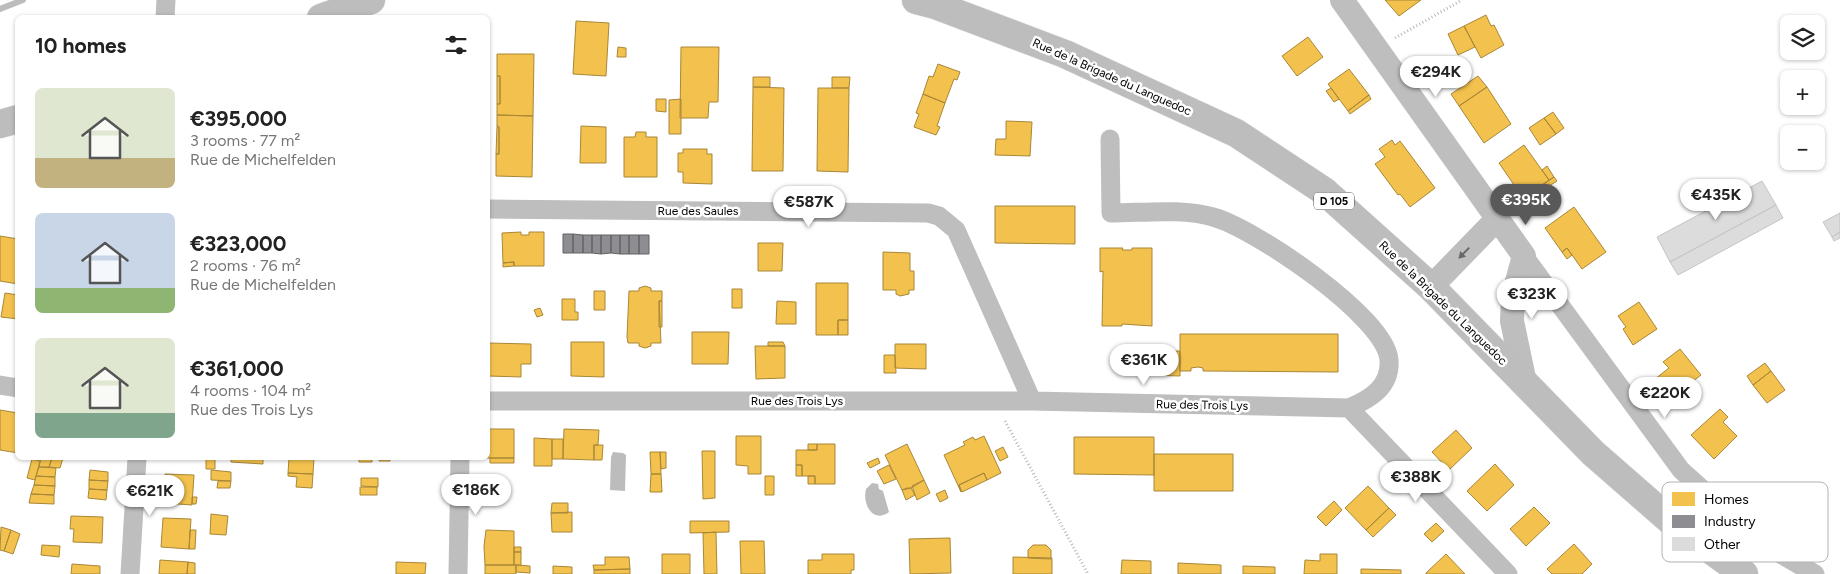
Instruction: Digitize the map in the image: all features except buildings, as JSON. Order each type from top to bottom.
[{"type":"main road","points":[[329,15],[371,0]]},
{"type":"main road","name":"Rue de la Brigade du Languedoc","points":[[916,0],[936,5],[1065,54],[1236,133],[1324,192],[1430,287],[1593,453],[1662,513]]},
{"type":"main road","points":[[0,124],[15,119]]},
{"type":"main road","name":"Rue de la Brigade du Languedoc","points":[[1727,562],[1744,574]]},
{"type":"street","points":[[165,15],[166,0]]},
{"type":"street","points":[[1342,0],[1524,256],[1681,470],[1694,482]]},
{"type":"street","name":"Rue des Trois Lys","points":[[490,401],[1032,400],[1349,408],[1371,399],[1381,389],[1387,376],[1389,360],[1384,345],[1372,327],[1350,305],[1286,256],[1243,230],[1213,217],[1189,214],[1111,213],[1110,139]]},
{"type":"street","name":"Rue des Saules","points":[[490,209],[928,212],[939,216],[956,230],[1032,400]]},
{"type":"street","points":[[1430,287],[1497,219]]},
{"type":"street","points":[[1524,256],[1513,296],[1512,320],[1525,383]]},
{"type":"street","points":[[0,385],[15,388]]},
{"type":"street","points":[[1349,408],[1508,574]]},
{"type":"street","points":[[130,574],[137,460]]},
{"type":"street","points":[[458,574],[460,460]]},
{"type":"street","points":[[1794,562],[1815,574]]},
{"type":"path","points":[[1377,49],[1462,0]]},
{"type":"path","points":[[994,401],[1088,574]]},
{"type":"shaded area","points":[[613,452],[626,455],[625,491],[610,490],[611,457]]},
{"type":"shaded area","points":[[872,483],[878,484],[879,489],[883,491],[889,512],[883,515],[878,516],[874,514],[867,506],[866,489]]},
{"type":"waterway","points":[[0,9],[23,0]]}]
